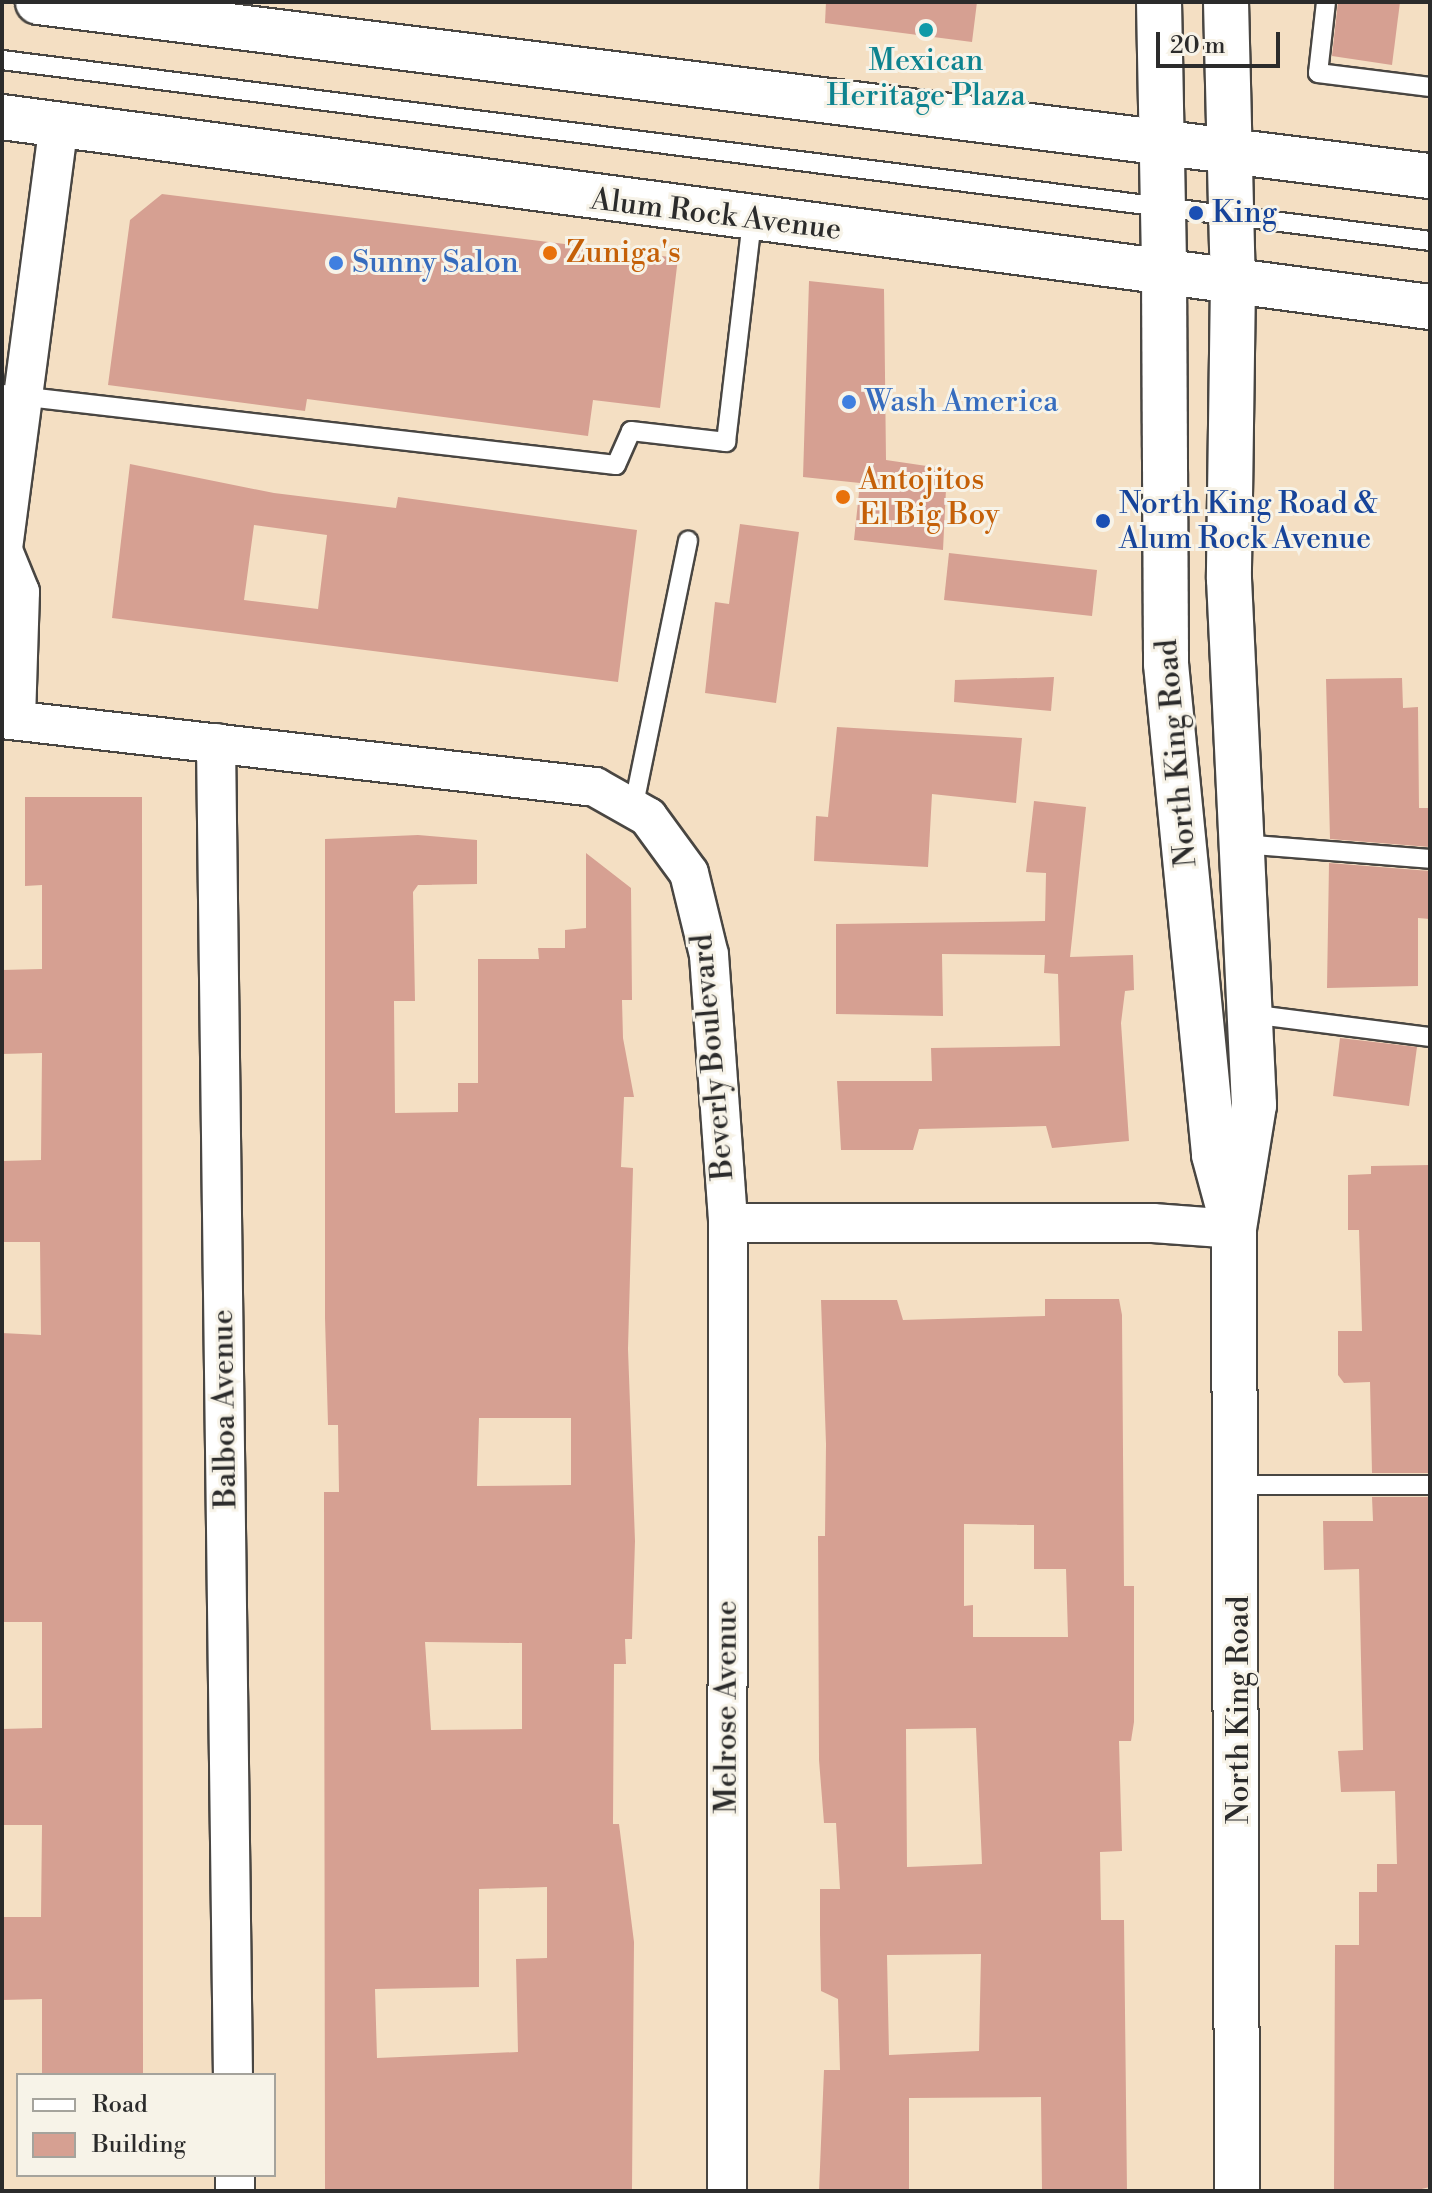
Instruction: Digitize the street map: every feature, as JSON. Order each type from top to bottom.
[{"type":"main road","points":[[38,2],[122,6],[1430,176]]},
{"type":"main road","name":"North King Road","points":[[1159,2],[1164,205],[1166,664],[1214,1155],[1234,1229]]},
{"type":"main road","name":"North King Road","points":[[1226,2],[1225,151],[1233,282],[1229,579],[1254,1105],[1234,1229],[1239,1485],[1237,2191]]},
{"type":"main road","name":"Alum Rock Avenue","points":[[2,117],[752,220],[1430,307]]},
{"type":"street","points":[[9,719],[20,592],[3,554],[13,396],[59,125]]},
{"type":"street","name":"Beverly Boulevard","points":[[9,719],[595,787],[648,817],[689,873],[709,955],[728,1223],[1153,1223],[1234,1229]]},
{"type":"street","name":"Balboa Avenue","points":[[216,743],[233,2073]]},
{"type":"street","name":"Melrose Avenue","points":[[727,2191],[728,1223]]},
{"type":"lane","points":[[1326,2],[1318,73],[1430,87]]},
{"type":"lane","points":[[2,60],[1229,213],[1430,241]]},
{"type":"lane","points":[[13,396],[616,465],[631,431],[726,442],[752,220]]},
{"type":"lane","points":[[633,809],[688,541]]},
{"type":"lane","points":[[1241,844],[1430,859]]},
{"type":"lane","points":[[1250,1014],[1430,1037]]},
{"type":"lane","points":[[1239,1485],[1430,1485]]},
{"type":"building","name":"Mexican Heritage Plaza","points":[[826,2],[977,2],[972,42],[825,23]]},
{"type":"building","points":[[1338,2],[1400,2],[1392,65],[1332,56]]},
{"type":"building","points":[[162,194],[678,258],[660,408],[593,400],[588,436],[307,399],[305,411],[108,385],[130,220]]},
{"type":"building","points":[[809,281],[884,289],[886,460],[947,469],[943,550],[854,540],[860,483],[803,477]]},
{"type":"building","points":[[130,464],[274,493],[396,508],[398,497],[637,530],[618,682],[112,618]],"holes":[[[254,525],[327,535],[318,609],[244,600]]]},
{"type":"building","points":[[740,524],[799,532],[776,703],[705,693],[715,602],[729,604]]},
{"type":"building","points":[[949,553],[1097,570],[1092,616],[944,600]]},
{"type":"building","points":[[1054,677],[1051,711],[954,702],[955,680]]},
{"type":"building","points":[[1402,678],[1403,708],[1418,707],[1419,808],[1430,808],[1430,847],[1330,839],[1326,679]]},
{"type":"building","points":[[837,727],[1022,738],[1016,803],[932,794],[928,867],[814,861],[816,816],[828,817]]},
{"type":"building","points":[[25,797],[142,797],[143,2073],[42,2073],[42,1999],[2,2000],[2,1917],[41,1917],[42,1825],[2,1825],[2,1729],[42,1728],[42,1622],[2,1622],[2,1333],[41,1335],[40,1242],[2,1242],[2,1161],[41,1160],[42,1053],[2,1054],[2,970],[42,969],[42,885],[25,886]]},
{"type":"building","points":[[1034,801],[1086,807],[1070,957],[1133,955],[1134,990],[1125,991],[1121,1023],[1129,1141],[1052,1148],[1046,1126],[919,1129],[913,1150],[841,1150],[837,1081],[932,1081],[931,1048],[1060,1046],[1058,974],[1044,973],[1045,955],[942,954],[943,1016],[836,1014],[836,924],[1045,921],[1046,873],[1026,872]]},
{"type":"building","points":[[418,835],[477,840],[477,884],[418,885],[413,892],[415,1001],[394,1001],[395,1113],[458,1112],[458,1083],[478,1083],[478,959],[539,959],[538,948],[565,948],[565,930],[586,928],[586,853],[631,888],[632,1000],[622,1000],[623,1038],[634,1097],[624,1097],[621,1167],[633,1168],[628,1349],[635,1541],[632,1639],[625,1639],[626,1664],[614,1664],[613,1824],[619,1824],[634,1942],[632,2191],[325,2191],[324,1492],[339,1492],[338,1425],[328,1425],[325,1318],[325,839]],"holes":[[[479,1418],[571,1418],[571,1485],[477,1486]],[[425,1642],[522,1643],[522,1729],[431,1730]],[[547,1887],[547,1958],[516,1959],[518,2052],[377,2058],[375,1989],[479,1987],[479,1889]]]},
{"type":"building","points":[[1329,863],[1430,871],[1430,919],[1418,918],[1418,986],[1327,988]]},
{"type":"building","points":[[1340,1038],[1417,1047],[1409,1106],[1333,1096]]},
{"type":"building","points":[[1430,1165],[1430,1473],[1372,1473],[1370,1382],[1344,1383],[1338,1375],[1338,1331],[1362,1331],[1359,1230],[1348,1230],[1348,1175],[1371,1174],[1371,1166]]},
{"type":"building","points":[[1045,1299],[1119,1299],[1122,1315],[1124,1586],[1134,1586],[1134,1722],[1131,1741],[1119,1741],[1122,1851],[1100,1852],[1101,1920],[1124,1920],[1127,2191],[1042,2191],[1041,2097],[909,2098],[909,2191],[819,2191],[824,2070],[840,2070],[838,1999],[821,1991],[820,1889],[840,1889],[836,1823],[824,1823],[819,1760],[818,1536],[825,1536],[826,1444],[821,1300],[897,1300],[903,1320],[1045,1316]],"holes":[[[964,1524],[1034,1525],[1034,1569],[1066,1569],[1068,1637],[973,1637],[973,1605],[964,1606]],[[976,1728],[982,1864],[907,1867],[906,1729]],[[981,1954],[979,2051],[889,2055],[887,1955]]]},
{"type":"building","points":[[1372,1497],[1430,1497],[1430,2187],[1413,2191],[1334,2191],[1335,1945],[1359,1945],[1359,1892],[1377,1892],[1377,1864],[1397,1864],[1395,1791],[1341,1792],[1338,1751],[1363,1750],[1359,1569],[1324,1570],[1323,1521],[1373,1521]]},
{"type":"place","name":"Mexican Heritage Plaza","points":[[926,30]]},
{"type":"place","name":"King","points":[[1196,213]]},
{"type":"place","name":"Zuniga's","points":[[550,253]]},
{"type":"place","name":"Sunny Salon","points":[[336,263]]},
{"type":"place","name":"Wash America","points":[[849,402]]},
{"type":"place","name":"Antojitos El Big Boy","points":[[843,497]]},
{"type":"place","name":"North King Road & Alum Rock Avenue","points":[[1103,521]]}]
